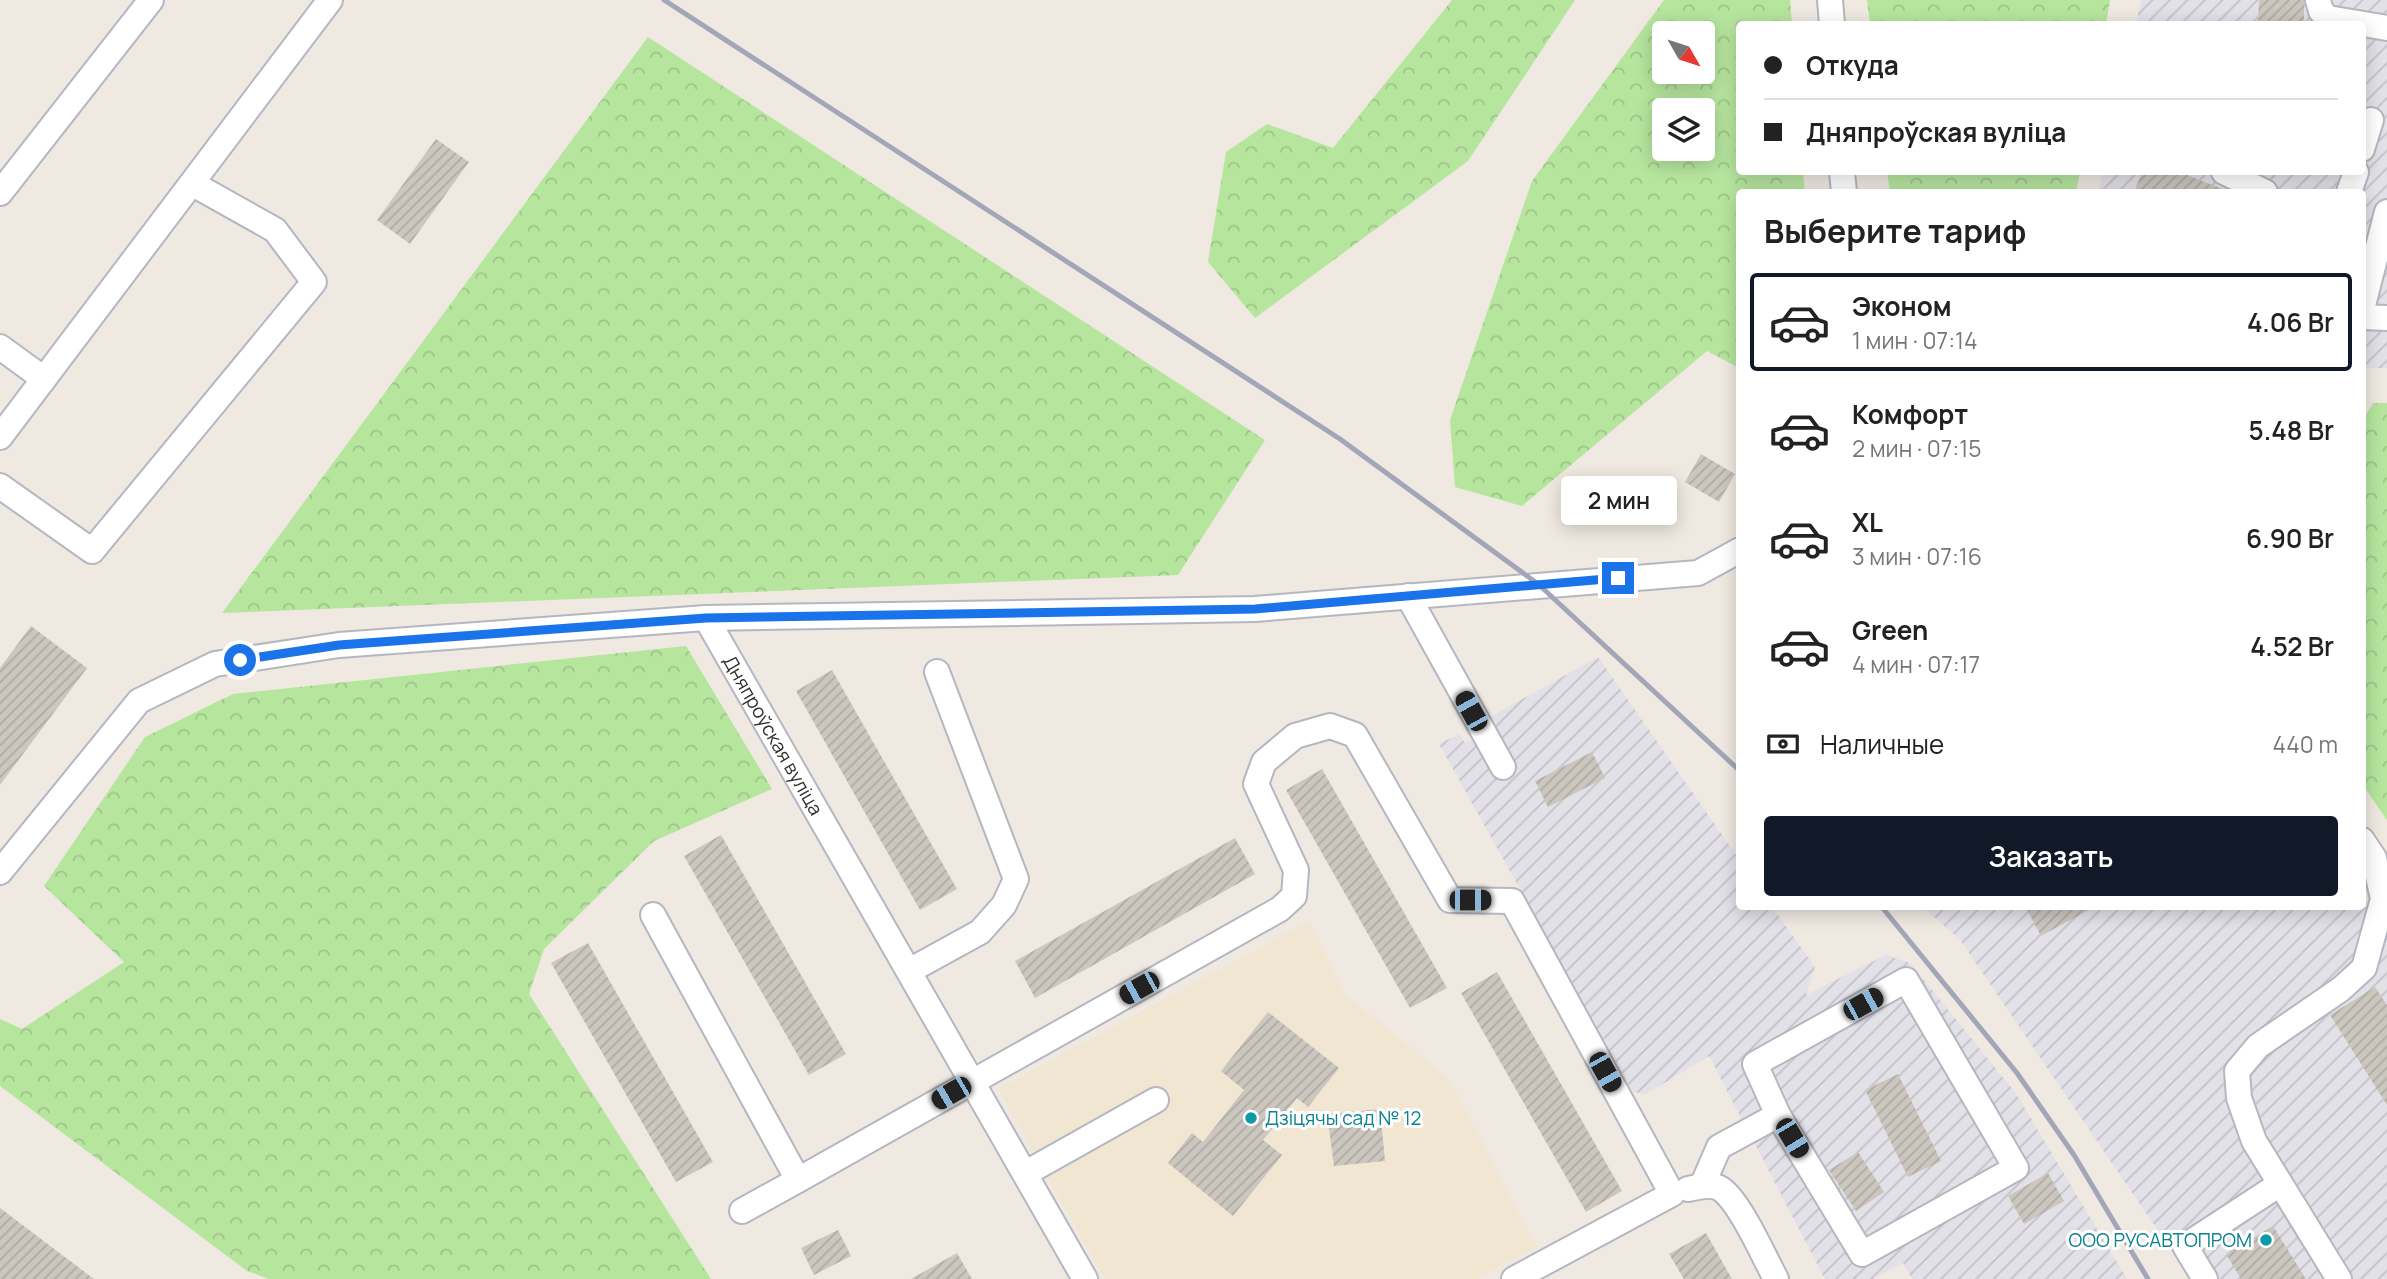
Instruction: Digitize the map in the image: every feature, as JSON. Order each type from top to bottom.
[{"type":"street","points":[[0,193],[151,0]]},
{"type":"street","points":[[0,437],[330,0]]},
{"type":"street","points":[[1830,0],[1832,21]]},
{"type":"street","points":[[2318,0],[2321,11],[2328,18],[2346,21]]},
{"type":"street","points":[[2366,24],[2387,28]]},
{"type":"street","points":[[2366,139],[2374,119]]},
{"type":"street","points":[[2230,175],[2259,189]]},
{"type":"street","points":[[0,486],[92,551],[314,282],[275,230],[193,184]]},
{"type":"street","points":[[2366,291],[2387,212]]},
{"type":"street","points":[[2366,317],[2387,318]]},
{"type":"street","points":[[0,347],[44,379]]},
{"type":"street","points":[[0,872],[139,701],[215,664],[339,645],[706,618],[1255,609],[1698,573],[1736,552]]},
{"type":"street","points":[[1408,596],[1503,767]]},
{"type":"street","name":"Дняпроўская вуліца","points":[[706,618],[1086,1279]]},
{"type":"street","points":[[909,971],[980,932],[1004,905],[1016,879],[937,672]]},
{"type":"street","points":[[742,1211],[1280,909],[1294,896],[1296,870],[1256,784],[1264,762],[1295,736],[1330,726],[1355,735],[1450,900],[1512,901],[1672,1194]]},
{"type":"street","points":[[2339,1279],[2254,1141],[2239,1098],[2237,1071],[2258,1046],[2341,989],[2364,968],[2383,899],[2374,858],[2366,846]]},
{"type":"street","points":[[653,915],[798,1180]]},
{"type":"street","points":[[1906,980],[2016,1168],[1862,1254],[1778,1115],[1755,1065],[1906,980]]},
{"type":"street","points":[[1026,1173],[1156,1100]]},
{"type":"street","points":[[1702,1186],[1719,1147],[1778,1115]]},
{"type":"street","points":[[2205,1279],[2185,1246],[2280,1184]]},
{"type":"street","points":[[1514,1279],[1672,1194],[1702,1186],[1720,1188],[1735,1206],[1776,1279]]},
{"type":"shaded area","points":[[2141,0],[2387,0],[2387,368],[2366,368],[2366,189],[2099,189],[2102,175],[2366,175],[2366,21],[2137,21]]},
{"type":"shaded area","points":[[1598,657],[1736,855],[1736,910],[1774,910],[1815,967],[1806,995],[1886,955],[1910,963],[2015,1092],[2127,1279],[1912,1279],[1903,1263],[1873,1279],[1825,1279],[1709,1056],[1646,1094],[1633,1092],[1439,744],[1459,734],[1465,743],[1494,728],[1492,716]]},
{"type":"shaded area","points":[[2366,907],[2379,913],[2387,911],[2387,1279],[2191,1279],[1960,940],[1926,910],[2366,910]]},
{"type":"shaded area","points":[[1310,921],[1345,994],[1449,1079],[1537,1247],[1476,1279],[1105,1279],[998,1089]]},
{"type":"green space","points":[[1452,0],[1575,0],[1468,161],[1255,318],[1208,262],[1226,152],[1267,124],[1333,148]]},
{"type":"green space","points":[[1664,0],[1790,0],[1792,21],[1736,21],[1736,175],[1803,175],[1805,189],[1736,189],[1736,366],[1707,351],[1522,506],[1455,487],[1450,420],[1532,181]]},
{"type":"green space","points":[[1867,0],[2110,0],[2106,21],[1870,21]]},
{"type":"green space","points":[[648,37],[1265,440],[1178,575],[222,613]]},
{"type":"green space","points":[[1887,175],[2079,175],[2077,189],[1890,189]]},
{"type":"green space","points":[[2373,403],[2387,403],[2387,820],[2366,790],[2366,414]]},
{"type":"green space","points":[[686,646],[772,789],[654,841],[544,949],[529,994],[711,1279],[269,1279],[247,1271],[0,1086],[0,1019],[22,1029],[124,962],[44,886],[145,737],[233,694]]},
{"type":"building","points":[[2259,0],[2304,0],[2304,21],[2258,21]]},
{"type":"building","points":[[436,139],[469,162],[410,244],[377,220]]},
{"type":"building","points":[[2141,175],[2187,175],[2222,189],[2135,189]]},
{"type":"building","points":[[1701,454],[1735,474],[1719,502],[1685,482]]},
{"type":"building","points":[[31,626],[87,668],[0,785],[0,668]]},
{"type":"building","points":[[832,670],[957,889],[920,910],[796,691]]},
{"type":"building","points":[[1592,752],[1605,778],[1548,807],[1535,781]]},
{"type":"building","points":[[1322,769],[1447,988],[1410,1008],[1286,790]]},
{"type":"building","points":[[721,835],[846,1054],[809,1075],[684,856]]},
{"type":"building","points":[[1235,838],[1255,874],[1035,998],[1015,961]]},
{"type":"building","points":[[2027,910],[2089,910],[2041,936]]},
{"type":"building","points":[[588,943],[713,1162],[676,1182],[551,963]]},
{"type":"building","points":[[1497,972],[1622,1191],[1586,1212],[1461,993]]},
{"type":"building","points":[[2375,987],[2387,1005],[2387,1105],[2330,1015]]},
{"type":"building","name":"Дзіцячы сад № 12","points":[[1268,1012],[1339,1068],[1308,1107],[1297,1098],[1263,1140],[1282,1155],[1233,1216],[1168,1163],[1192,1133],[1203,1142],[1244,1090],[1221,1071]]},
{"type":"building","points":[[1898,1074],[1941,1161],[1908,1177],[1865,1090]]},
{"type":"building","points":[[1380,1109],[1385,1161],[1334,1166],[1327,1114]]},
{"type":"building","points":[[1858,1152],[1884,1192],[1856,1211],[1829,1170]]},
{"type":"building","points":[[2048,1173],[2064,1201],[2024,1224],[2008,1196]]},
{"type":"building","points":[[0,1208],[94,1279],[0,1279]]},
{"type":"building","name":"ООО РУСАВТОПРОМ","points":[[2273,1226],[2306,1279],[2241,1279],[2226,1254]]},
{"type":"building","points":[[838,1230],[851,1256],[814,1275],[801,1248]]},
{"type":"building","points":[[1706,1233],[1732,1279],[1684,1279],[1669,1254]]},
{"type":"building","points":[[957,1253],[972,1279],[911,1279]]},
{"type":"railway","points":[[664,0],[1340,439],[1538,584],[1736,767]]},
{"type":"railway","points":[[1884,910],[2017,1073],[2074,1155],[2148,1279]]},
{"type":"place","name":"Дзіцячы сад № 12","points":[[1251,1118]]},
{"type":"place","name":"ООО РУСАВТОПРОМ","points":[[2266,1240]]},
{"type":"route","points":[[240,660],[339,645],[706,618],[1255,609],[1618,578]]}]
